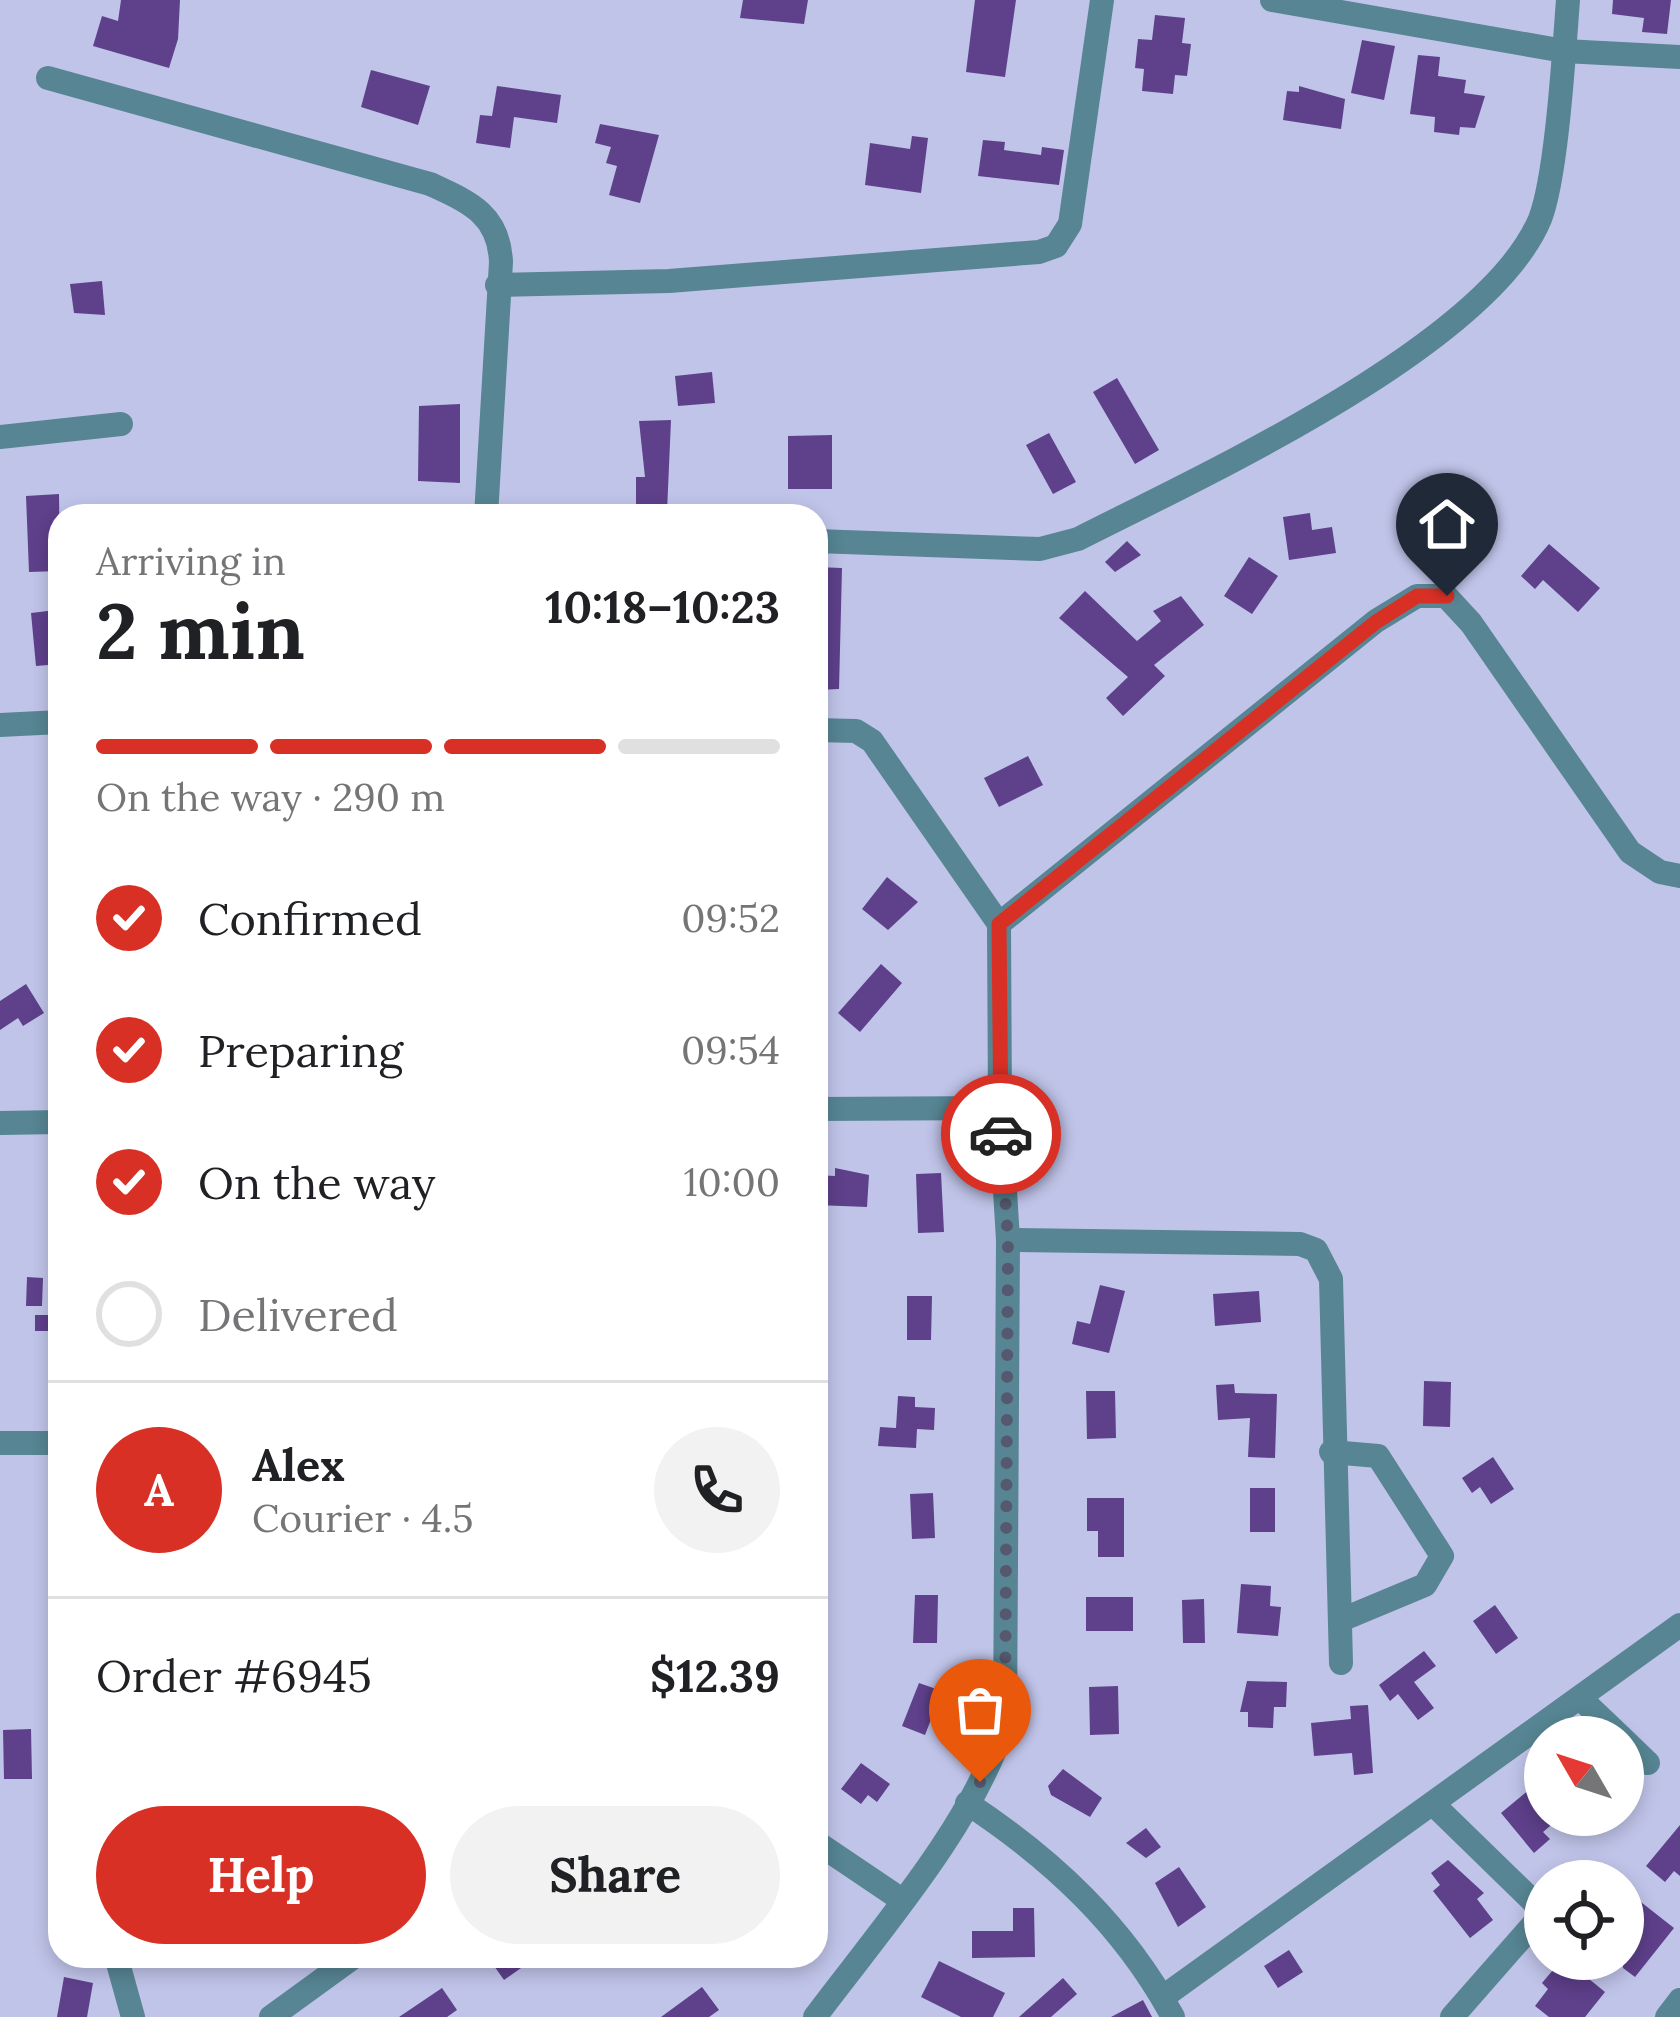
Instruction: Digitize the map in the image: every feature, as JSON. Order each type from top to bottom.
[{"type":"street","points":[[497,285],[669,280],[1039,252],[1056,246],[1070,224],[1102,0]]},
{"type":"street","points":[[1272,0],[1564,51],[1680,57]]},
{"type":"street","points":[[828,541],[1040,550],[1078,539],[1351,395],[1454,320],[1511,266],[1541,217],[1568,0]]},
{"type":"street","points":[[48,78],[430,184],[472,203],[495,225],[500,237],[487,504]]},
{"type":"street","points":[[0,437],[121,424]]},
{"type":"street","points":[[999,924],[1376,622],[1417,596],[1447,596],[1630,852],[1660,872],[1680,876]]},
{"type":"street","points":[[0,725],[48,723]]},
{"type":"street","points":[[815,2017],[967,1803],[993,1762],[1005,1723],[1008,1240],[1000,1108],[999,924],[872,741],[856,731],[828,730]]},
{"type":"street","points":[[828,1109],[1000,1108]]},
{"type":"street","points":[[0,1123],[48,1122]]},
{"type":"street","points":[[1008,1240],[1300,1244],[1316,1250],[1330,1279],[1331,1452],[1341,1663]]},
{"type":"street","points":[[0,1444],[48,1443]]},
{"type":"street","points":[[1331,1452],[1378,1456],[1442,1556],[1425,1585],[1341,1620]]},
{"type":"street","points":[[967,1803],[1066,1878],[1121,1935],[1168,2007],[1433,1804],[1680,1625]]},
{"type":"street","points":[[1580,1698],[1599,1716]]},
{"type":"street","points":[[1644,1759],[1648,1763]]},
{"type":"street","points":[[1433,1804],[1541,1909],[1538,1919],[1451,2017]]},
{"type":"street","points":[[828,1850],[902,1900]]},
{"type":"street","points":[[120,1968],[134,2017]]},
{"type":"street","points":[[271,2017],[338,1968]]},
{"type":"street","points":[[1667,2017],[1680,2000]]},
{"type":"building","points":[[121,0],[180,0],[178,39],[169,68],[93,46],[102,16],[118,21]]},
{"type":"building","points":[[743,0],[808,0],[804,24],[740,18]]},
{"type":"building","points":[[975,0],[1016,0],[1005,77],[966,72]]},
{"type":"building","points":[[1613,0],[1671,0],[1667,34],[1642,32],[1644,18],[1612,14]]},
{"type":"building","points":[[1155,15],[1185,18],[1182,43],[1191,44],[1187,76],[1175,75],[1173,94],[1142,91],[1144,69],[1135,68],[1138,39],[1152,40]]},
{"type":"building","points":[[1362,40],[1395,46],[1384,100],[1351,93]]},
{"type":"building","points":[[1418,55],[1440,57],[1438,76],[1466,80],[1464,93],[1485,96],[1475,128],[1460,127],[1459,135],[1434,132],[1435,117],[1410,114]]},
{"type":"building","points":[[371,70],[430,86],[418,125],[361,107]]},
{"type":"building","points":[[497,86],[561,95],[557,123],[514,117],[510,148],[476,143],[480,115],[492,116]]},
{"type":"building","points":[[1299,86],[1345,99],[1341,129],[1283,120],[1287,91],[1299,92]]},
{"type":"building","points":[[600,124],[659,135],[640,203],[609,195],[617,166],[606,163],[611,147],[595,143]]},
{"type":"building","points":[[912,136],[928,138],[921,193],[865,185],[870,143],[910,149]]},
{"type":"building","points":[[983,140],[1005,142],[1004,150],[1041,155],[1042,147],[1064,150],[1059,185],[978,176]]},
{"type":"building","points":[[102,281],[105,315],[74,313],[70,284]]},
{"type":"building","points":[[712,372],[715,403],[678,406],[675,376]]},
{"type":"building","points":[[1117,378],[1159,450],[1135,464],[1093,392]]},
{"type":"building","points":[[460,404],[460,483],[418,481],[419,406]]},
{"type":"building","points":[[671,420],[667,504],[636,504],[636,477],[645,477],[639,421]]},
{"type":"building","points":[[1049,433],[1076,482],[1053,494],[1026,445]]},
{"type":"building","points":[[832,435],[832,489],[788,489],[788,436]]},
{"type":"building","points":[[1472,487],[1484,517],[1444,533],[1432,503]]},
{"type":"building","points":[[59,494],[59,504],[48,504],[48,571],[29,572],[26,496]]},
{"type":"building","points":[[1310,513],[1312,530],[1332,527],[1336,553],[1289,560],[1283,517]]},
{"type":"building","points":[[1127,541],[1141,555],[1115,572],[1105,562]]},
{"type":"building","points":[[1549,544],[1600,588],[1578,612],[1543,580],[1535,589],[1521,576]]},
{"type":"building","points":[[1249,557],[1278,576],[1252,614],[1224,596]]},
{"type":"building","points":[[828,567],[842,568],[839,689],[828,689]]},
{"type":"building","points":[[1085,591],[1137,641],[1161,621],[1153,611],[1181,596],[1204,625],[1154,665],[1165,676],[1123,716],[1106,698],[1128,677],[1059,618]]},
{"type":"building","points":[[48,611],[48,665],[36,666],[31,613]]},
{"type":"building","points":[[1028,756],[1043,785],[999,807],[984,778]]},
{"type":"building","points":[[887,877],[918,902],[888,930],[862,909]]},
{"type":"building","points":[[881,964],[902,983],[860,1032],[838,1013]]},
{"type":"building","points":[[26,984],[44,1013],[23,1026],[18,1018],[0,1030],[0,1001]]},
{"type":"building","points":[[835,1168],[869,1175],[867,1207],[828,1205],[828,1176],[835,1176]]},
{"type":"building","points":[[941,1173],[944,1232],[918,1233],[916,1174]]},
{"type":"building","points":[[27,1277],[43,1278],[42,1306],[26,1306]]},
{"type":"building","points":[[1100,1285],[1125,1291],[1109,1353],[1072,1344],[1077,1321],[1090,1324]]},
{"type":"building","points":[[1259,1291],[1261,1322],[1215,1326],[1213,1294]]},
{"type":"building","points":[[907,1296],[932,1296],[931,1340],[907,1340]]},
{"type":"building","points":[[35,1315],[48,1315],[48,1331],[35,1331]]},
{"type":"building","points":[[1424,1381],[1451,1382],[1450,1427],[1423,1426]]},
{"type":"building","points":[[1234,1384],[1235,1393],[1277,1394],[1275,1458],[1248,1457],[1250,1418],[1218,1420],[1216,1385]]},
{"type":"building","points":[[1086,1391],[1115,1391],[1116,1438],[1087,1439]]},
{"type":"building","points":[[898,1396],[915,1397],[915,1407],[935,1408],[934,1430],[917,1429],[916,1448],[878,1446],[880,1427],[896,1428]]},
{"type":"building","points":[[1493,1457],[1514,1489],[1491,1504],[1480,1487],[1472,1493],[1462,1478]]},
{"type":"building","points":[[1250,1488],[1275,1488],[1275,1532],[1250,1532]]},
{"type":"building","points":[[933,1493],[935,1538],[912,1539],[910,1494]]},
{"type":"building","points":[[1087,1498],[1124,1498],[1124,1557],[1098,1557],[1098,1531],[1087,1531]]},
{"type":"building","points":[[1241,1584],[1271,1586],[1270,1606],[1281,1607],[1278,1636],[1237,1633]]},
{"type":"building","points":[[915,1595],[938,1595],[937,1643],[913,1643]]},
{"type":"building","points":[[1086,1597],[1133,1597],[1133,1631],[1086,1631]]},
{"type":"building","points":[[1204,1599],[1205,1643],[1183,1643],[1182,1600]]},
{"type":"building","points":[[1495,1605],[1518,1638],[1496,1654],[1473,1621]]},
{"type":"building","points":[[1424,1651],[1436,1666],[1414,1682],[1434,1708],[1418,1720],[1398,1694],[1390,1701],[1379,1685]]},
{"type":"building","points":[[1247,1681],[1287,1682],[1286,1707],[1274,1707],[1273,1728],[1248,1727],[1248,1712],[1240,1712]]},
{"type":"building","points":[[919,1683],[942,1691],[925,1735],[902,1726]]},
{"type":"building","points":[[1118,1686],[1119,1734],[1090,1735],[1089,1687]]},
{"type":"building","points":[[1368,1705],[1373,1773],[1354,1775],[1352,1753],[1314,1756],[1311,1723],[1351,1719],[1350,1706]]},
{"type":"building","points":[[31,1729],[32,1779],[4,1779],[3,1730]]},
{"type":"building","points":[[861,1763],[890,1784],[877,1802],[868,1795],[861,1804],[841,1789]]},
{"type":"building","points":[[1063,1769],[1102,1798],[1090,1817],[1051,1795],[1048,1786]]},
{"type":"building","points":[[1524,1794],[1524,1836],[1550,1839],[1534,1853],[1501,1813]]},
{"type":"building","points":[[1680,1825],[1680,1876],[1674,1871],[1665,1882],[1646,1866]]},
{"type":"building","points":[[1146,1828],[1161,1847],[1146,1858],[1126,1843]]},
{"type":"building","points":[[1448,1860],[1484,1893],[1477,1899],[1493,1920],[1470,1938],[1433,1891],[1440,1885],[1431,1873]]},
{"type":"building","points":[[1179,1867],[1206,1907],[1178,1927],[1155,1883]]},
{"type":"building","points":[[1644,1904],[1674,1928],[1644,1966]]},
{"type":"building","points":[[1013,1908],[1034,1908],[1035,1957],[972,1958],[972,1931],[1013,1931]]},
{"type":"building","points":[[1289,1950],[1303,1972],[1278,1988],[1264,1966]]},
{"type":"building","points":[[939,1961],[1005,1993],[993,2017],[961,2017],[921,1997]]},
{"type":"building","points":[[496,1968],[521,1968],[504,1980]]},
{"type":"building","points":[[64,1977],[93,1983],[87,2017],[57,2017]]},
{"type":"building","points":[[1063,1978],[1077,1994],[1051,2017],[1019,2017]]},
{"type":"building","points":[[1590,1980],[1605,1992],[1585,2017],[1549,2017],[1535,2006],[1548,1989],[1542,1983]]},
{"type":"building","points":[[702,1987],[719,2010],[709,2017],[661,2017]]},
{"type":"building","points":[[442,1988],[457,2010],[447,2017],[399,2017]]},
{"type":"building","points":[[1143,2000],[1152,2017],[1111,2017]]},
{"type":"way so far","points":[[980,1782],[993,1762],[1005,1723],[1008,1240],[1001,1134]]},
{"type":"route","points":[[1001,1134],[999,924],[1376,622],[1417,596],[1447,596]]}]
